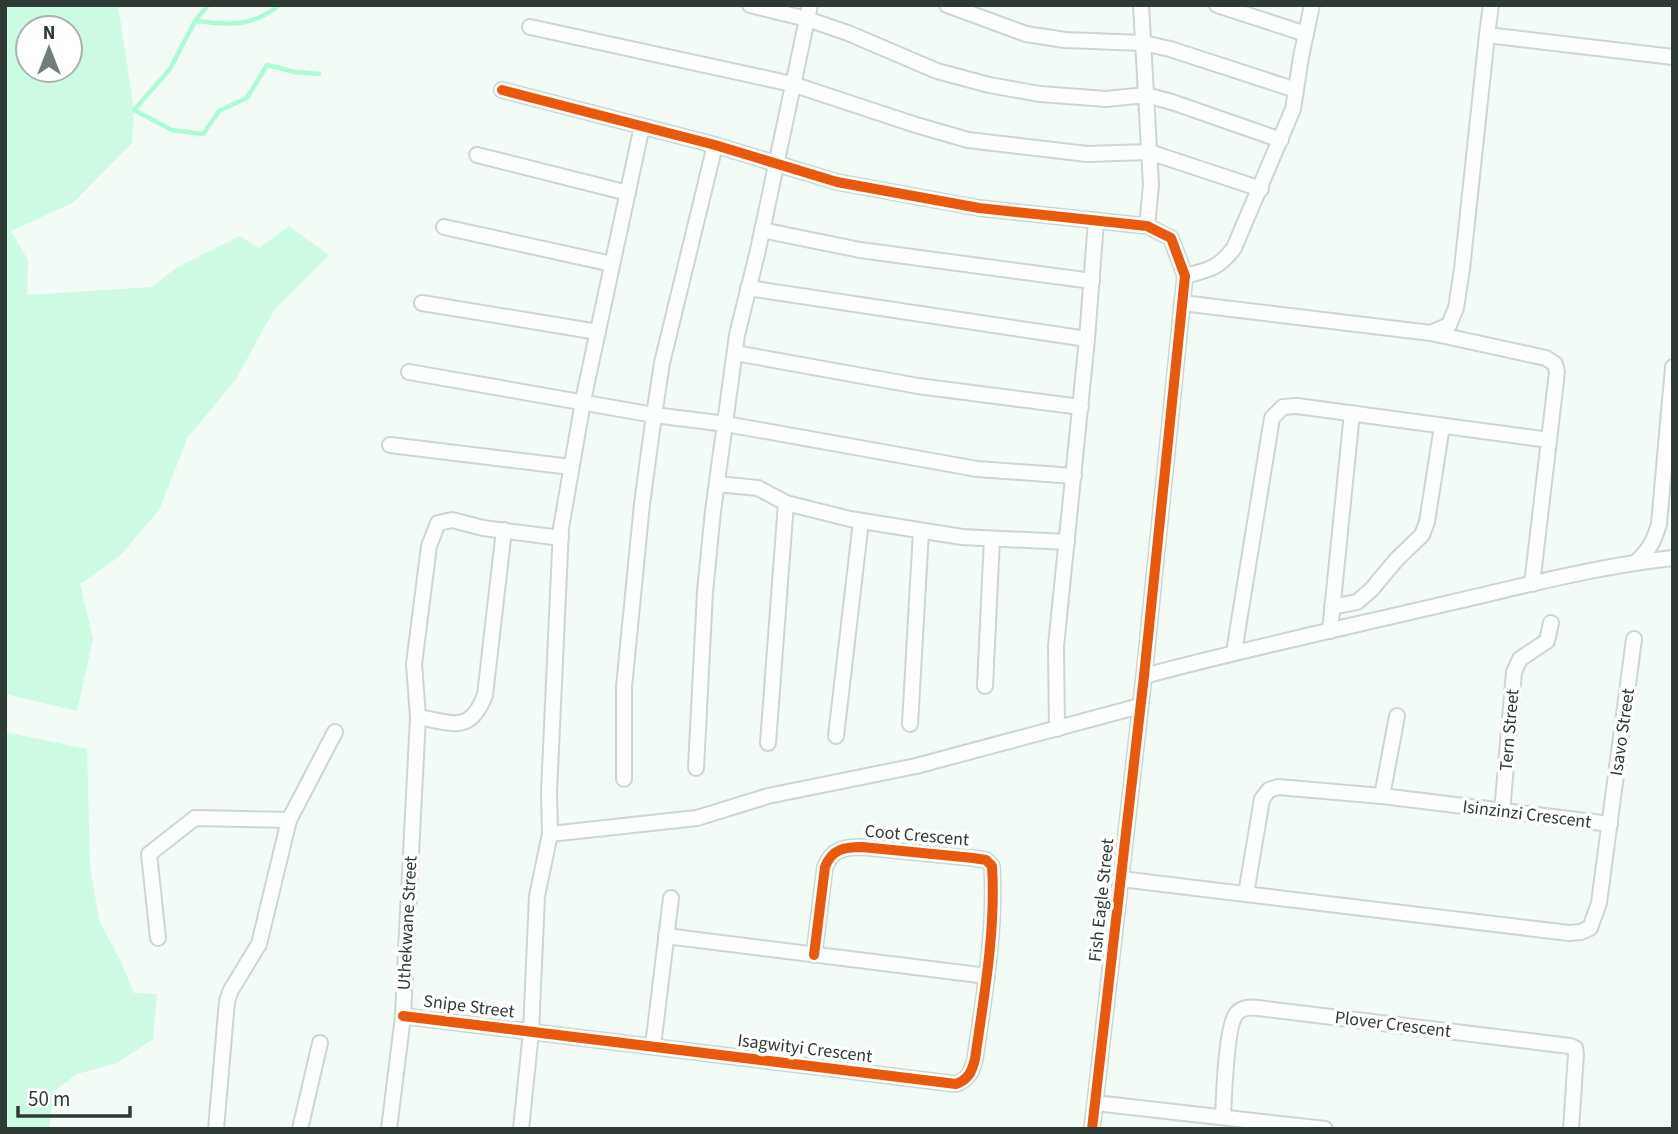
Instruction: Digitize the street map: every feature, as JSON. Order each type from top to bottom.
[{"type":"street","points":[[750,5],[808,12],[848,33],[937,71],[989,85],[1040,94],[1106,99],[1146,95],[1281,140]]},
{"type":"street","points":[[947,5],[1026,34],[1065,40],[1143,43],[1170,48],[1296,90]]},
{"type":"street","points":[[1141,5],[1151,185],[1147,226]]},
{"type":"street","points":[[1217,5],[1306,34]]},
{"type":"street","points":[[502,90],[715,145],[837,182],[979,208],[1147,226],[1171,238],[1185,276],[1213,269],[1224,262],[1234,248],[1293,109],[1312,5]]},
{"type":"street","points":[[1431,332],[1449,325],[1456,308],[1491,5]]},
{"type":"street","points":[[696,768],[705,592],[737,335],[808,12]]},
{"type":"street","points":[[530,27],[792,84],[968,140],[1087,154],[1149,152],[1261,189]]},
{"type":"street","points":[[1487,35],[1673,57]]},
{"type":"street","points":[[521,1129],[531,1032],[537,895],[550,834],[549,792],[561,538],[582,403],[642,127]]},
{"type":"street","points":[[624,779],[624,687],[642,504],[654,415],[662,363],[715,145]]},
{"type":"street","points":[[478,155],[628,192]]},
{"type":"street","points":[[1057,729],[1056,646],[1096,221]]},
{"type":"street","points":[[444,227],[612,264]]},
{"type":"street","points":[[762,230],[860,250],[1092,281]]},
{"type":"street","name":"Fish Eagle Street","points":[[1092,1129],[1144,676],[1185,276]]},
{"type":"street","points":[[748,288],[1087,339]]},
{"type":"street","points":[[422,303],[598,332]]},
{"type":"street","points":[[1182,303],[1431,332],[1546,358],[1555,364],[1557,372],[1532,584]]},
{"type":"street","points":[[735,353],[918,386],[1080,407]]},
{"type":"street","points":[[1636,562],[1653,543],[1659,524],[1673,367]]},
{"type":"street","points":[[410,372],[977,469],[1074,476]]},
{"type":"street","points":[[1234,652],[1272,418],[1283,407],[1297,406],[1549,440]]},
{"type":"street","points":[[1330,631],[1352,413]]},
{"type":"street","points":[[1332,607],[1357,602],[1422,536],[1427,522],[1442,426]]},
{"type":"street","points":[[390,445],[571,467]]},
{"type":"street","points":[[717,484],[758,488],[786,503],[861,521],[921,531],[962,537],[1067,542]]},
{"type":"street","points":[[768,743],[786,503]]},
{"type":"street","name":"Uthekwane Street","points":[[389,1129],[402,1016],[418,717],[414,664],[429,546],[438,523],[452,520],[504,530]]},
{"type":"street","points":[[836,736],[861,521]]},
{"type":"street","points":[[418,717],[452,723],[468,722],[478,712],[485,695],[504,530],[561,538]]},
{"type":"street","points":[[911,724],[921,531]]},
{"type":"street","points":[[985,686],[992,539]]},
{"type":"street","points":[[1144,676],[1234,652],[1532,584],[1636,562],[1673,558]]},
{"type":"street","name":"Tern Street","points":[[1502,812],[1514,672],[1520,659],[1547,641],[1551,623]]},
{"type":"street","name":"Isavo Street","points":[[1610,824],[1634,639]]},
{"type":"street","points":[[550,834],[697,818],[768,796],[916,766],[1140,706]]},
{"type":"street","points":[[1382,796],[1397,716]]},
{"type":"street","points":[[216,1129],[227,1001],[259,944],[289,820],[335,732]]},
{"type":"street","name":"Isinzinzi Crescent","points":[[1121,879],[1570,933],[1581,932],[1590,928],[1595,916],[1610,824],[1382,796],[1278,787],[1269,790],[1262,799],[1246,894]]},
{"type":"street","points":[[158,938],[149,854],[195,818],[289,820]]},
{"type":"street","name":"Coot Crescent","points":[[814,955],[825,867],[835,851],[847,847],[862,847],[973,858],[986,860],[992,866],[993,900],[987,976]]},
{"type":"street","points":[[653,1046],[671,898]]},
{"type":"street","points":[[666,936],[987,976]]},
{"type":"street","name":"Isagwityi Crescent","points":[[531,1032],[956,1084],[964,1081],[972,1072],[987,976]]},
{"type":"street","name":"Plover Crescent","points":[[1223,1116],[1230,1026],[1239,1011],[1247,1007],[1570,1046],[1575,1048],[1576,1054],[1571,1129]]},
{"type":"street","name":"Snipe Street","points":[[402,1016],[531,1032]]},
{"type":"street","points":[[300,1129],[320,1043]]},
{"type":"street","points":[[1095,1103],[1325,1129]]},
{"type":"green space","points":[[5,5],[118,5],[134,110],[132,143],[74,202],[11,231],[28,260],[27,295],[152,287],[176,268],[240,236],[259,248],[289,226],[329,255],[274,310],[236,379],[188,437],[159,510],[120,556],[80,584],[93,639],[77,711],[5,694]]},
{"type":"green space","points":[[5,732],[87,749],[90,866],[99,920],[134,993],[157,994],[153,1039],[117,1063],[77,1074],[54,1091],[49,1129],[5,1129]]},
{"type":"waterway","points":[[208,5],[195,21],[170,69],[134,110],[172,130],[203,134],[219,111],[247,98],[267,65],[295,72],[319,74]]},
{"type":"waterway","points":[[195,21],[239,23],[259,18],[279,5]]},
{"type":"cycle path","points":[[502,90],[715,145],[837,182],[979,208],[1147,226],[1171,238],[1185,276],[1144,676],[1092,1129]]},
{"type":"cycle path","points":[[403,1016],[956,1084],[969,1074],[975,1059],[991,939],[992,866],[986,860],[973,858],[862,847],[839,850],[831,856],[825,867],[814,955]]}]
